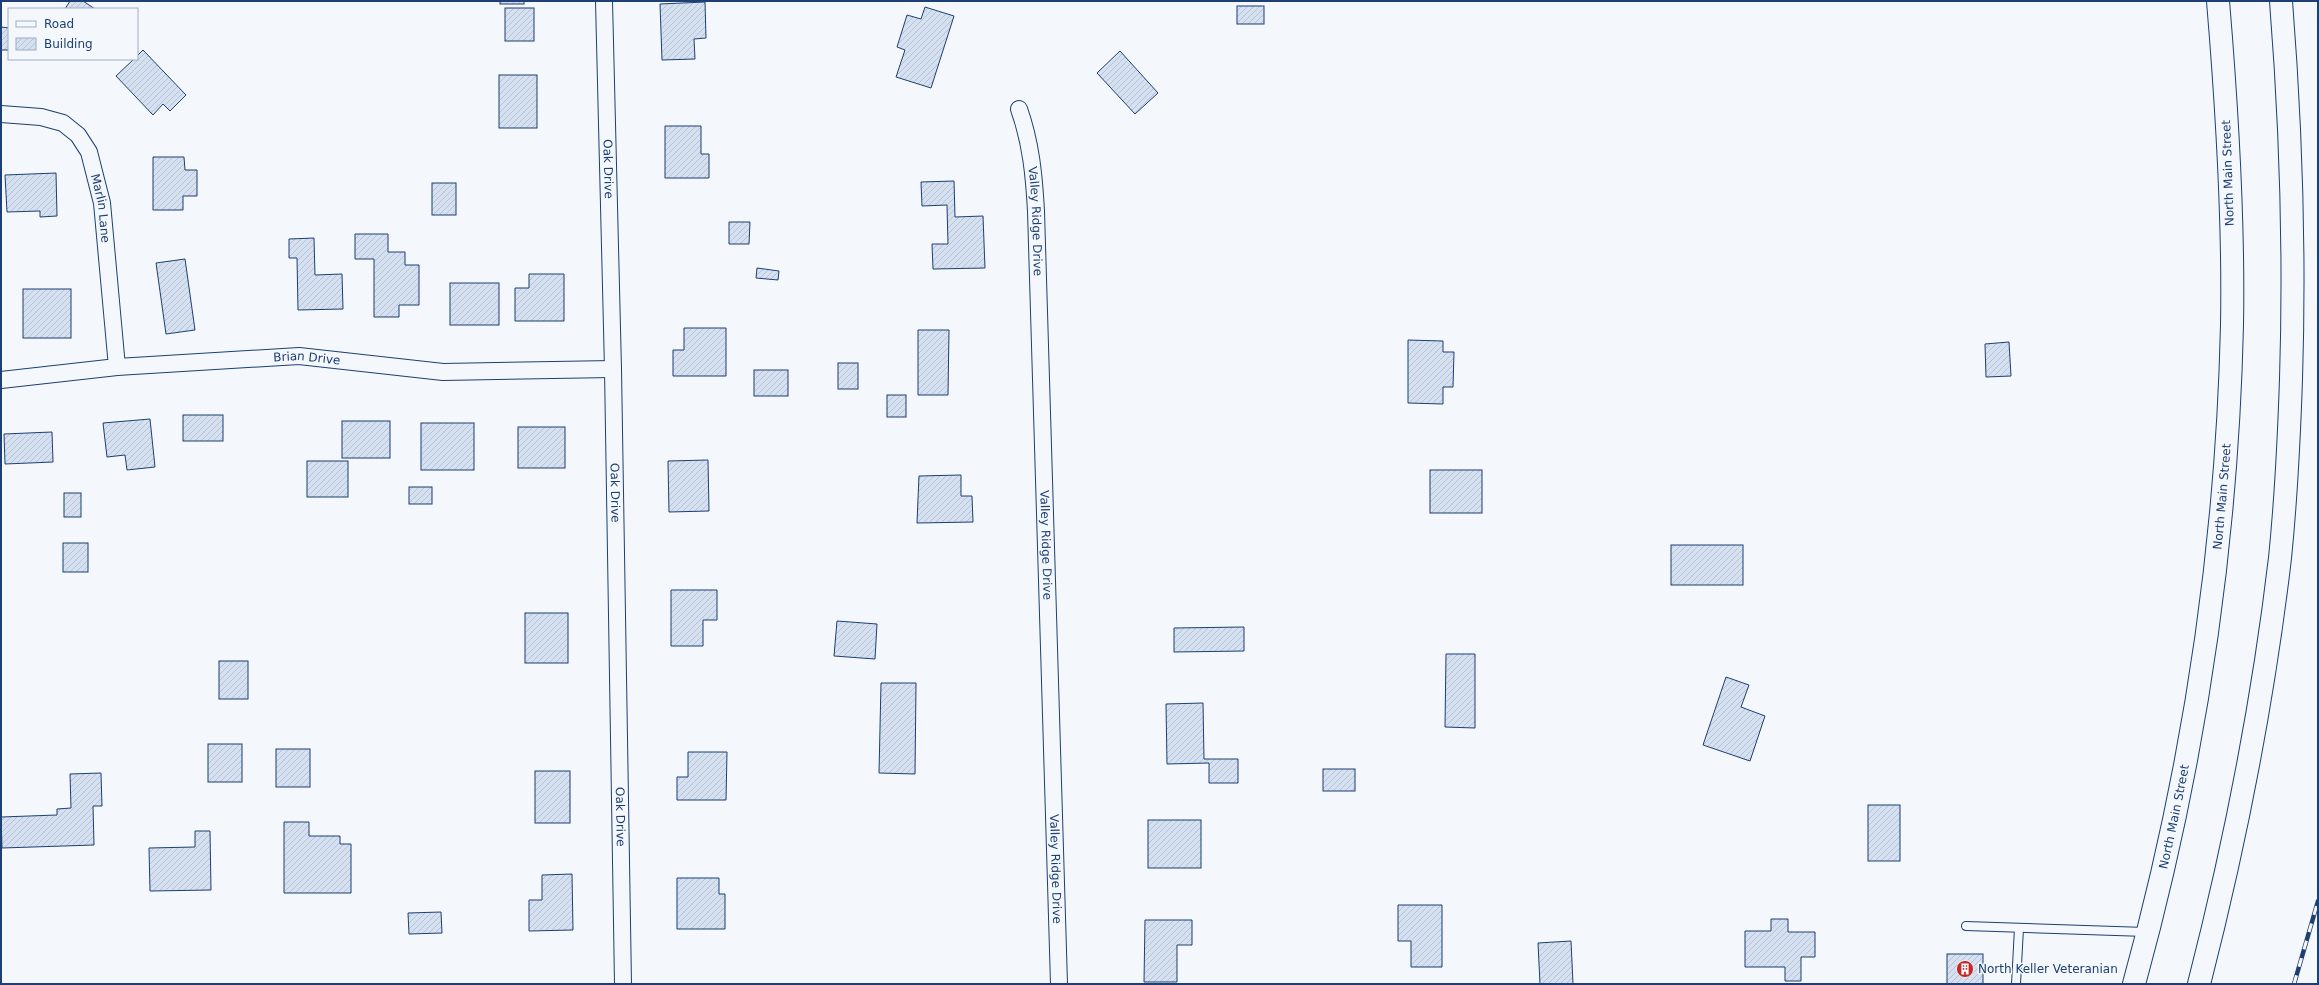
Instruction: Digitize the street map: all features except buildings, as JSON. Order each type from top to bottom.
[{"type":"main road","name":"North Main Street","points":[[2134,984],[2148,932],[2184,776],[2205,650],[2219,526],[2227,432],[2232,324],[2230,204],[2225,86],[2218,1]]},
{"type":"main road","points":[[2199,984],[2221,898],[2244,794],[2280,559],[2288,466],[2293,293],[2286,68],[2280,1]]},
{"type":"street","name":"Oak Drive","points":[[604,1],[613,369],[623,984]]},
{"type":"street","name":"Valley Ridge Drive","points":[[1019,109],[1027,131],[1034,168],[1036,211],[1059,984]]},
{"type":"street","name":"Marlin Lane","points":[[1,114],[41,117],[63,123],[78,135],[89,152],[102,203],[117,366]]},
{"type":"street","name":"Brian Drive","points":[[1,380],[117,366],[299,356],[443,372],[613,369]]},
{"type":"lane","points":[[1966,926],[2148,932]]},
{"type":"lane","points":[[2016,984],[2019,928]]},
{"type":"railway","points":[[2294,984],[2318,901]]},
{"type":"place","name":"North Keller Veteranian","points":[[1965,969]]}]
